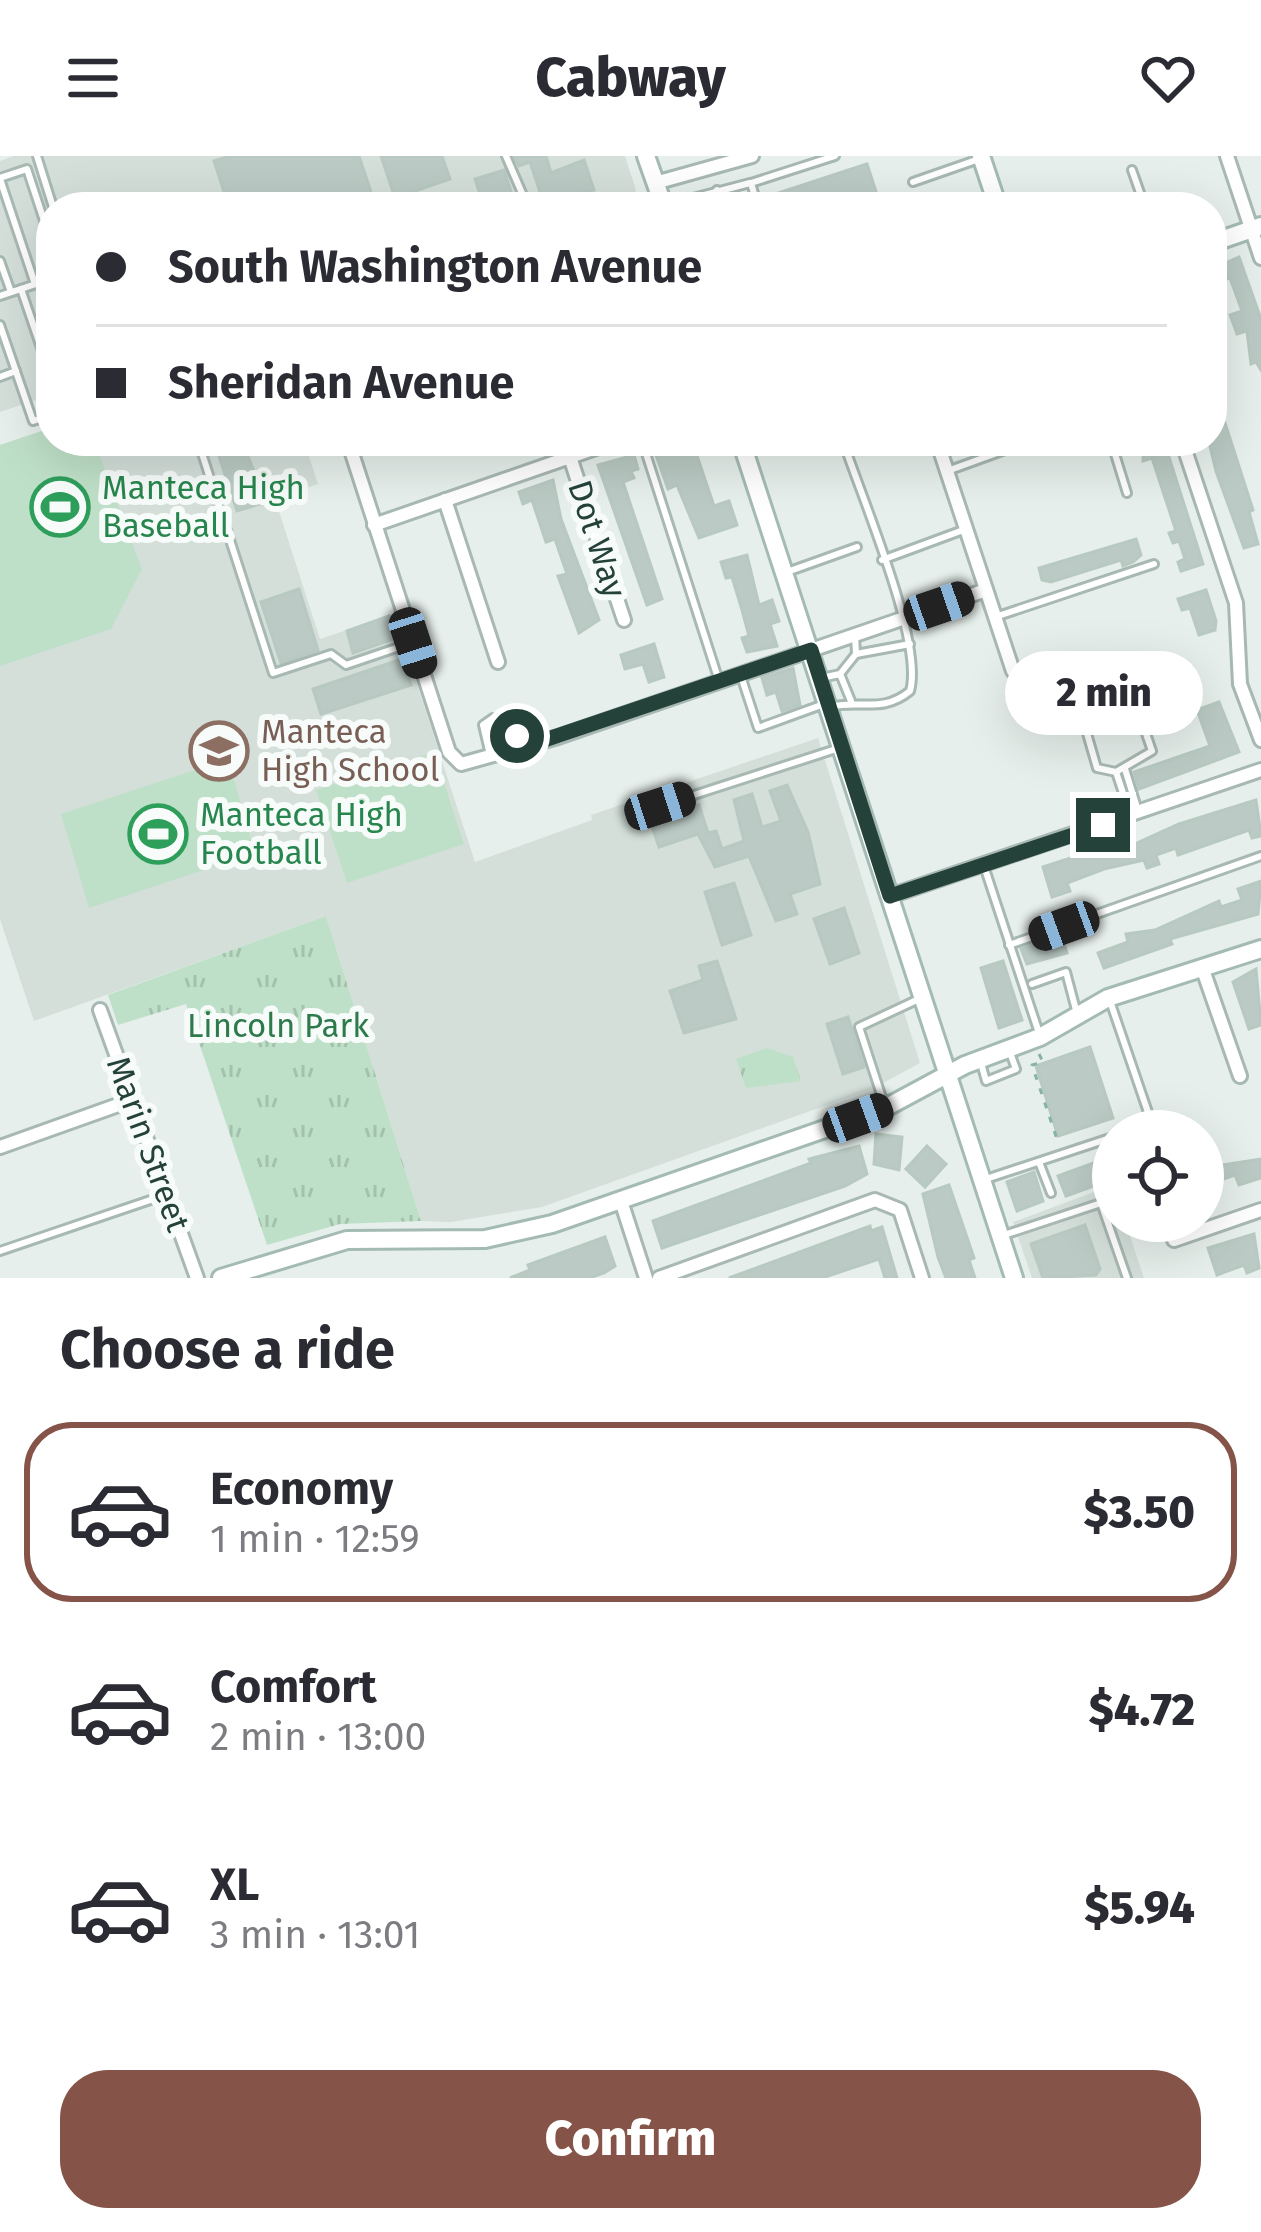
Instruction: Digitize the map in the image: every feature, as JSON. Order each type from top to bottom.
[{"type":"street","points":[[646,156],[659,192]]},
{"type":"street","points":[[1227,156],[1256,228],[1261,257]]},
{"type":"street","points":[[656,183],[748,157]]},
{"type":"street","points":[[982,157],[993,192]]},
{"type":"street","points":[[1227,238],[1256,228]]},
{"type":"street","points":[[353,456],[445,741],[461,764],[491,758],[986,590]]},
{"type":"street","points":[[374,525],[573,456]]},
{"type":"street","points":[[746,456],[1014,1278]]},
{"type":"street","points":[[942,456],[1013,671]]},
{"type":"street","points":[[1187,456],[1236,603],[1240,684],[1261,740]]},
{"type":"street","name":"Dot Way","points":[[570,457],[624,620]]},
{"type":"street","points":[[446,500],[498,662]]},
{"type":"street","points":[[890,896],[1261,770]]},
{"type":"street","points":[[221,1278],[326,1244],[505,1237],[621,1201],[885,1108],[1009,1048],[1040,1045],[1077,1013],[1108,998],[1261,949]]},
{"type":"street","points":[[1204,970],[1240,1076]]},
{"type":"street","name":"Marin Street","points":[[100,1010],[197,1278]]},
{"type":"street","points":[[0,1147],[132,1100]]},
{"type":"street","points":[[659,1278],[875,1200],[900,1210],[922,1278]]},
{"type":"street","points":[[621,1201],[646,1278]]},
{"type":"street","points":[[1224,1223],[1261,1210]]},
{"type":"lane","points":[[37,156],[48,192]]},
{"type":"lane","points":[[506,156],[522,192]]},
{"type":"lane","points":[[711,192],[835,156]]},
{"type":"lane","points":[[913,182],[982,157]]},
{"type":"lane","points":[[0,296],[35,284],[0,178],[27,169],[36,196]]},
{"type":"lane","points":[[1132,170],[1140,192]]},
{"type":"lane","points":[[751,183],[754,192]]},
{"type":"lane","points":[[0,261],[11,292]]},
{"type":"lane","points":[[21,289],[36,333]]},
{"type":"lane","points":[[0,325],[36,420]]},
{"type":"lane","points":[[0,377],[16,371]]},
{"type":"lane","points":[[203,456],[273,673],[331,654],[346,665],[413,643]]},
{"type":"lane","points":[[647,456],[719,681]]},
{"type":"lane","points":[[740,674],[758,728],[851,701],[874,708],[910,692],[915,665],[910,644],[848,456]]},
{"type":"lane","points":[[946,471],[988,456]]},
{"type":"lane","points":[[1116,456],[1127,494]]},
{"type":"lane","points":[[882,560],[966,529]]},
{"type":"lane","points":[[783,574],[857,548]]},
{"type":"lane","points":[[995,617],[1154,564]]},
{"type":"lane","points":[[854,635],[856,654]]},
{"type":"lane","points":[[820,678],[840,674],[856,654],[910,644]]},
{"type":"lane","points":[[1122,664],[1152,751],[1125,769],[1097,768],[1072,685],[1122,664]]},
{"type":"lane","points":[[840,674],[851,701]]},
{"type":"lane","points":[[491,758],[483,732],[493,718],[511,723],[521,748]]},
{"type":"lane","points":[[660,806],[842,747]]},
{"type":"lane","points":[[1125,769],[1135,814]]},
{"type":"lane","points":[[1115,772],[1135,814]]},
{"type":"lane","points":[[1009,946],[1261,856]]},
{"type":"lane","points":[[984,866],[1040,1045]]},
{"type":"lane","points":[[1032,984],[1066,972],[1077,1013]]},
{"type":"lane","points":[[885,1108],[859,1027],[922,998]]},
{"type":"lane","points":[[1108,998],[1147,1110]]},
{"type":"lane","points":[[982,1180],[1092,1144]]},
{"type":"lane","points":[[1039,1162],[1051,1193]]},
{"type":"lane","points":[[0,1251],[165,1195]]},
{"type":"lane","points":[[1000,1236],[1101,1203],[1126,1278]]},
{"type":"path","points":[[1040,1045],[1042,1061],[1032,1065],[1057,1138]]},
{"type":"shaded area","points":[[14,156],[625,156],[636,190],[36,192],[36,400],[0,412],[0,161]]},
{"type":"shaded area","points":[[36,433],[36,456],[309,456],[318,484],[275,499],[320,639],[394,614],[475,862],[592,820],[591,815],[818,738],[920,1063],[872,1089],[542,1207],[451,1222],[421,1221],[326,916],[34,1021],[0,919],[0,445]]},
{"type":"shaded area","points":[[1092,1193],[1092,1242],[1132,1242],[1144,1278],[1032,1278],[1013,1222]]},
{"type":"green space","name":"Manteca High Baseball","points":[[36,433],[36,456],[100,456],[142,569],[111,629],[0,666],[0,445]]},
{"type":"green space","points":[[434,752],[464,844],[347,883],[316,790]]},
{"type":"green space","name":"Manteca High Football","points":[[228,759],[255,853],[89,908],[61,814]]},
{"type":"green space","name":"Lincoln Park","points":[[326,916],[421,1221],[340,1224],[267,1245],[186,1004],[118,1025],[108,995]]},
{"type":"green space","points":[[767,1048],[793,1057],[801,1081],[746,1088],[736,1059]]},
{"type":"building","points":[[230,156],[359,156],[371,192],[224,192],[214,161]]},
{"type":"building","points":[[381,156],[442,156],[450,179],[412,192],[393,192]]},
{"type":"building","points":[[514,156],[546,156],[551,173],[584,160],[594,190],[540,192],[530,162],[519,166]]},
{"type":"building","points":[[867,164],[876,192],[781,192]]},
{"type":"building","points":[[504,170],[511,192],[479,192],[475,179]]},
{"type":"building","points":[[1239,257],[1261,319],[1261,370],[1256,362],[1251,364],[1247,331],[1237,334],[1230,315],[1242,311],[1227,279],[1227,262]]},
{"type":"building","points":[[1227,429],[1253,510],[1249,512],[1258,544],[1244,548],[1212,456],[1227,456]]},
{"type":"building","points":[[219,456],[248,456],[266,502],[237,511]]},
{"type":"building","points":[[634,456],[638,469],[631,471],[634,478],[623,482],[662,599],[647,605],[598,465]]},
{"type":"building","points":[[656,456],[697,456],[714,506],[729,501],[737,525],[699,538],[677,485],[668,489]]},
{"type":"building","points":[[1143,456],[1169,456],[1203,564],[1181,571],[1178,562],[1185,559],[1179,541],[1173,543],[1169,533],[1176,531],[1152,458],[1143,461]]},
{"type":"building","points":[[553,480],[561,519],[599,620],[579,633],[558,576],[567,574],[555,539],[546,542],[532,500],[523,504],[519,492]]},
{"type":"building","points":[[1136,539],[1141,555],[1133,562],[1123,566],[1121,560],[1051,582],[1042,580],[1039,568]]},
{"type":"building","points":[[747,555],[759,605],[772,600],[779,621],[770,624],[777,646],[747,652],[742,638],[749,636],[742,610],[732,577],[726,578],[721,562]]},
{"type":"building","points":[[299,589],[318,650],[281,663],[261,602]]},
{"type":"building","points":[[1206,590],[1215,630],[1199,635],[1190,608],[1182,610],[1178,599]]},
{"type":"building","points":[[389,616],[396,638],[353,653],[347,631]]},
{"type":"building","points":[[654,644],[664,677],[649,682],[643,664],[625,669],[621,655]]},
{"type":"building","points":[[402,659],[411,685],[321,714],[313,689]]},
{"type":"building","points":[[793,668],[800,705],[782,711],[776,692],[767,695],[762,678]]},
{"type":"building","points":[[1219,702],[1239,752],[1139,789],[1134,772],[1210,746],[1197,710]]},
{"type":"building","points":[[787,785],[808,832],[820,884],[790,894],[797,914],[776,921],[749,856],[715,867],[698,834],[659,847],[650,821],[699,805],[708,833],[716,831],[722,849],[744,841],[734,800],[752,794],[762,827],[781,821],[770,791]]},
{"type":"building","points":[[1256,800],[1261,836],[1252,838],[1249,830],[1178,855],[1176,848],[1156,855],[1159,864],[1147,868],[1144,860],[1104,869],[1067,883],[1070,891],[1052,897],[1043,867],[1089,852],[1091,858],[1117,852],[1179,824]]},
{"type":"building","points":[[1261,881],[1258,914],[1170,939],[1172,944],[1104,968],[1098,953],[1128,942],[1126,934],[1155,930],[1219,901],[1221,907],[1242,900],[1238,889]]},
{"type":"building","points":[[734,883],[751,935],[722,945],[705,892]]},
{"type":"building","points":[[844,908],[859,953],[830,964],[814,919]]},
{"type":"building","points":[[1061,935],[1067,953],[1027,964],[1021,949]]},
{"type":"building","points":[[717,961],[736,1019],[684,1033],[670,991],[703,980],[699,966]]},
{"type":"building","points":[[1003,961],[1022,1020],[999,1028],[981,968]]},
{"type":"building","points":[[1256,969],[1261,1025],[1249,1029],[1233,982]]},
{"type":"building","points":[[848,1017],[864,1067],[843,1074],[827,1024]]},
{"type":"building","points":[[1090,1047],[1110,1110],[1092,1110],[1092,1125],[1058,1136],[1036,1066]]},
{"type":"building","points":[[876,1134],[902,1137],[899,1170],[874,1164]]},
{"type":"building","points":[[859,1146],[867,1174],[845,1186],[662,1248],[653,1221],[811,1163],[809,1159]]},
{"type":"building","points":[[927,1146],[946,1164],[925,1187],[906,1169]]},
{"type":"building","points":[[1261,1159],[1261,1178],[1239,1185],[1235,1175],[1224,1179],[1224,1165]]},
{"type":"building","points":[[1092,1164],[1092,1187],[1066,1196],[1058,1176]]},
{"type":"building","points":[[1034,1172],[1043,1201],[1017,1211],[1007,1182]]},
{"type":"building","points":[[949,1185],[974,1258],[969,1260],[975,1278],[946,1278],[938,1257],[923,1194]]},
{"type":"building","points":[[1085,1225],[1100,1269],[1096,1275],[1043,1278],[1031,1244]]},
{"type":"building","points":[[870,1226],[871,1231],[882,1227],[897,1278],[885,1278],[879,1259],[822,1278],[729,1278]]},
{"type":"building","points":[[1254,1234],[1259,1268],[1247,1273],[1244,1265],[1217,1275],[1208,1248]]},
{"type":"building","points":[[605,1237],[615,1266],[604,1273],[589,1278],[510,1278],[530,1270],[528,1265]]},
{"type":"place","name":"Manteca High Baseball","points":[[60,507]]},
{"type":"place","name":"Manteca High School","points":[[219,751]]},
{"type":"place","name":"Manteca High Football","points":[[158,834]]},
{"type":"route","points":[[517,736],[521,748],[811,650],[890,896],[1103,825]]}]
